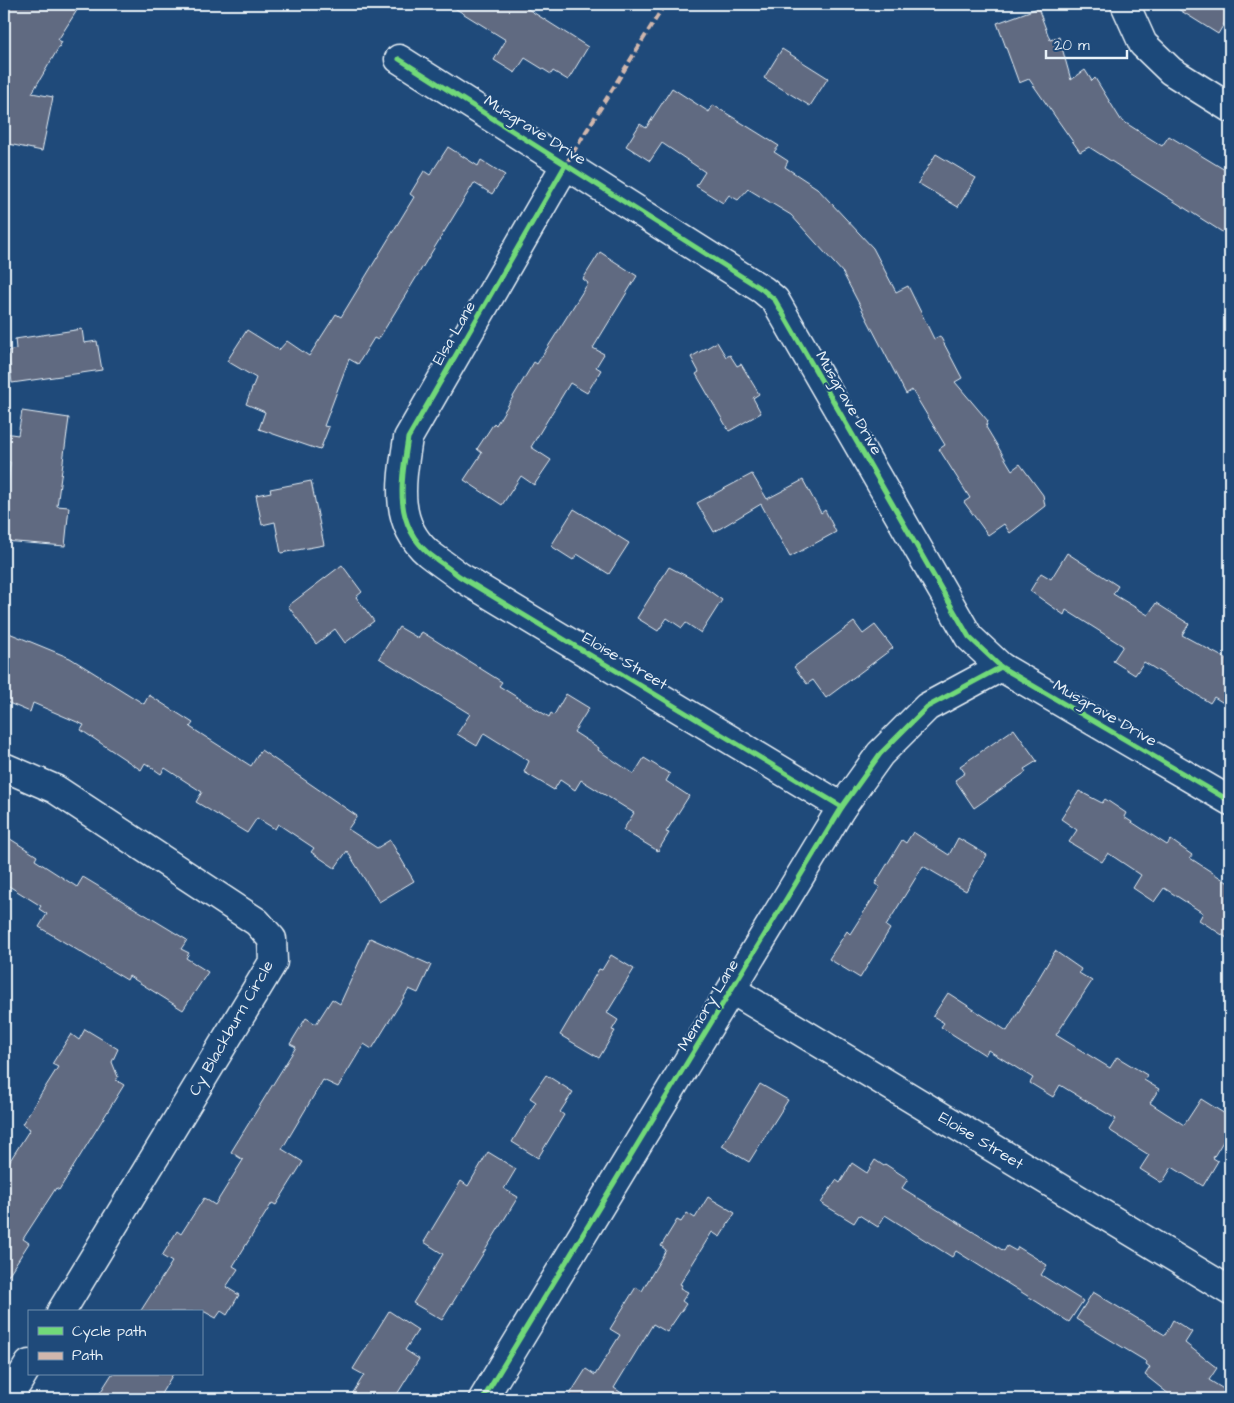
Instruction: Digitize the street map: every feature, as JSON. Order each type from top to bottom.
[{"type":"street","points":[[1125,4],[1143,44],[1171,71],[1230,108]]},
{"type":"street","name":"Musgrave Drive","points":[[399,59],[763,290],[775,300],[969,637],[1001,667],[1230,801]]},
{"type":"street","name":"Elsa Lane","points":[[406,525],[400,487],[408,438],[566,164]]},
{"type":"street","name":"Eloise Street","points":[[406,525],[426,552],[459,576],[842,807]]},
{"type":"street","name":"Memory Lane","points":[[484,1399],[842,807],[880,754],[927,707],[1001,667]]},
{"type":"street","name":"Cy Blackburn Circle","points":[[4,767],[55,789],[257,922],[272,940],[273,962],[62,1310]]},
{"type":"street","name":"Eloise Street","points":[[732,990],[1230,1291]]},
{"type":"street","points":[[8,1399],[28,1366]]},
{"type":"building","points":[[10,4],[81,4],[58,40],[62,42],[32,93],[53,97],[42,151],[4,143],[4,14]]},
{"type":"building","points":[[448,4],[520,4],[588,47],[568,80],[553,71],[551,74],[525,58],[515,73],[494,60],[506,40]]},
{"type":"building","points":[[1170,4],[1230,4],[1230,14],[1218,34]]},
{"type":"building","points":[[1038,8],[1050,40],[1059,37],[1071,80],[1085,70],[1092,81],[1095,78],[1121,120],[1162,146],[1169,136],[1230,173],[1230,237],[1089,147],[1080,152],[1029,79],[1019,83],[997,23]]},
{"type":"building","points":[[782,49],[828,78],[810,106],[764,78]]},
{"type":"building","points":[[672,88],[709,112],[713,105],[779,146],[774,152],[788,161],[785,167],[817,188],[873,248],[896,292],[908,286],[934,339],[940,336],[962,378],[955,382],[988,421],[986,427],[1012,470],[1020,464],[1043,495],[1045,506],[1010,533],[1004,524],[988,535],[964,502],[970,498],[939,449],[945,445],[912,390],[906,394],[843,273],[791,215],[748,189],[738,200],[729,195],[723,203],[696,186],[705,172],[662,143],[650,161],[626,146],[640,124],[646,128]]},
{"type":"building","points":[[448,147],[478,166],[481,160],[505,175],[492,194],[474,183],[378,340],[374,338],[358,364],[349,359],[324,426],[329,427],[320,450],[259,429],[265,412],[246,404],[256,378],[227,361],[247,330],[279,350],[287,341],[309,356],[336,314],[341,317],[414,197],[410,194],[424,171],[430,175]]},
{"type":"building","points":[[936,154],[976,178],[958,207],[918,183]]},
{"type":"building","points":[[600,252],[637,276],[593,348],[604,354],[596,367],[601,370],[587,393],[570,383],[531,447],[551,460],[534,485],[521,476],[502,505],[464,480],[482,453],[477,449],[494,423],[496,425],[534,362],[537,364],[588,283],[583,279]]},
{"type":"building","points":[[82,329],[84,343],[97,341],[102,370],[12,383],[8,351],[16,349],[15,339]]},
{"type":"building","points":[[717,342],[726,357],[730,355],[737,366],[741,364],[759,394],[753,398],[761,413],[729,431],[696,374],[699,372],[691,357]]},
{"type":"building","points":[[22,411],[69,418],[57,506],[69,507],[65,546],[4,541],[10,462],[4,461],[4,433],[18,435]]},
{"type":"building","points":[[752,474],[767,499],[803,480],[821,513],[825,510],[836,532],[790,557],[761,504],[714,532],[697,503]]},
{"type":"building","points":[[311,481],[324,545],[281,553],[275,522],[262,525],[256,495],[271,492],[270,489]]},
{"type":"building","points":[[574,509],[629,543],[609,574],[577,554],[573,560],[551,546]]},
{"type":"building","points":[[1067,553],[1118,586],[1113,594],[1148,615],[1156,603],[1189,624],[1182,635],[1230,661],[1230,707],[1214,697],[1210,703],[1144,662],[1135,675],[1113,661],[1123,646],[1066,610],[1064,615],[1030,591],[1041,573],[1051,579]]},
{"type":"building","points":[[342,565],[362,592],[356,597],[374,621],[345,643],[335,629],[316,644],[288,606]]},
{"type":"building","points":[[669,567],[694,580],[722,600],[701,633],[686,623],[682,628],[667,618],[658,631],[637,618]]},
{"type":"building","points":[[854,622],[863,634],[875,625],[893,648],[826,698],[813,680],[807,684],[794,667]]},
{"type":"building","points":[[399,627],[418,638],[422,632],[502,682],[499,686],[549,717],[551,713],[554,715],[566,694],[589,708],[574,732],[634,774],[644,758],[670,774],[666,781],[689,796],[666,832],[669,833],[658,851],[623,830],[634,813],[581,780],[575,790],[560,780],[554,790],[524,772],[529,761],[484,733],[477,746],[457,734],[470,714],[379,658]]},
{"type":"building","points":[[4,631],[70,658],[144,704],[149,695],[193,723],[190,727],[251,766],[261,750],[357,816],[348,829],[377,848],[390,840],[414,881],[379,902],[347,851],[335,868],[311,852],[314,848],[278,824],[275,829],[257,818],[247,833],[196,802],[202,792],[165,768],[161,774],[145,763],[141,770],[81,730],[84,725],[33,703],[30,712],[4,701]]},
{"type":"building","points":[[1014,729],[1037,761],[1024,769],[1026,772],[974,808],[955,780],[965,773],[960,766]]},
{"type":"building","points":[[1079,791],[1102,803],[1105,799],[1126,813],[1124,817],[1167,845],[1171,840],[1192,855],[1190,858],[1230,884],[1230,940],[1199,920],[1203,913],[1164,888],[1154,902],[1133,888],[1141,875],[1108,853],[1102,862],[1069,842],[1077,830],[1061,819]]},
{"type":"building","points":[[913,832],[949,855],[958,838],[987,855],[966,891],[923,866],[886,926],[890,929],[860,978],[829,959],[847,931],[850,934],[880,887],[875,884],[902,840],[906,843]]},
{"type":"building","points":[[4,835],[37,856],[35,860],[77,887],[83,877],[187,940],[181,949],[189,953],[186,958],[208,972],[183,1010],[129,976],[127,980],[39,927],[47,914],[39,909],[41,906],[4,883]]},
{"type":"building","points":[[370,938],[431,965],[418,993],[409,989],[372,1049],[364,1044],[338,1087],[323,1080],[282,1149],[303,1162],[276,1205],[272,1203],[233,1266],[238,1269],[226,1287],[239,1295],[227,1315],[221,1311],[216,1318],[202,1312],[202,1310],[141,1310],[172,1262],[162,1256],[177,1231],[181,1234],[204,1198],[215,1205],[243,1160],[231,1152],[296,1047],[290,1044],[306,1018],[316,1024],[332,999],[340,1004]]},
{"type":"building","points":[[1055,951],[1081,969],[1079,973],[1092,981],[1056,1035],[1110,1068],[1117,1057],[1147,1075],[1144,1080],[1159,1089],[1150,1103],[1184,1125],[1201,1099],[1230,1117],[1230,1130],[1213,1158],[1218,1161],[1203,1186],[1172,1167],[1162,1183],[1140,1169],[1149,1155],[1109,1130],[1116,1119],[1060,1085],[1053,1097],[1030,1083],[1033,1078],[988,1050],[985,1055],[941,1027],[944,1023],[933,1016],[948,993],[1007,1031]]},
{"type":"building","points":[[611,955],[634,969],[607,1013],[618,1020],[612,1030],[615,1031],[599,1058],[560,1035],[599,969],[602,970]]},
{"type":"building","points":[[85,1029],[118,1049],[112,1062],[118,1077],[116,1080],[124,1085],[59,1190],[56,1188],[23,1239],[29,1243],[4,1282],[4,1170],[30,1129],[22,1124],[58,1067],[52,1064],[71,1034],[79,1040]]},
{"type":"building","points":[[546,1075],[573,1092],[560,1112],[564,1115],[538,1158],[512,1142],[536,1102],[530,1098]]},
{"type":"building","points":[[760,1084],[788,1100],[749,1162],[722,1146]]},
{"type":"building","points":[[488,1152],[516,1169],[504,1189],[518,1197],[442,1320],[413,1303],[443,1254],[424,1242],[461,1181],[468,1186]]},
{"type":"building","points":[[875,1160],[884,1166],[885,1164],[908,1179],[902,1188],[1004,1251],[1007,1246],[1016,1251],[1018,1247],[1047,1265],[1041,1275],[1083,1301],[1069,1322],[956,1251],[952,1257],[885,1215],[878,1227],[859,1215],[854,1223],[821,1203],[836,1180],[840,1183],[852,1163],[867,1173]]},
{"type":"building","points":[[708,1197],[735,1213],[720,1237],[712,1232],[680,1284],[682,1285],[680,1288],[688,1292],[682,1301],[686,1304],[667,1332],[653,1324],[614,1388],[631,1399],[567,1399],[586,1369],[595,1375],[620,1335],[610,1329],[636,1287],[642,1291],[666,1250],[661,1246],[677,1220],[681,1222],[687,1213],[695,1218]]},
{"type":"building","points":[[1093,1292],[1165,1335],[1173,1320],[1192,1332],[1185,1343],[1217,1368],[1209,1380],[1230,1393],[1230,1399],[1175,1399],[1145,1375],[1150,1367],[1146,1364],[1147,1362],[1076,1319]]},
{"type":"building","points":[[389,1311],[418,1330],[405,1350],[419,1359],[394,1399],[349,1399],[364,1375],[353,1369]]},
{"type":"building","points":[[111,1376],[172,1376],[158,1399],[96,1399]]},
{"type":"marked path","points":[[566,164],[665,4]]},
{"type":"cycle path","points":[[399,59],[763,290],[775,300],[969,637],[1001,667],[1230,801]]},
{"type":"cycle path","points":[[566,164],[408,438],[402,499],[404,514],[409,528],[428,553],[459,576],[842,807]]},
{"type":"cycle path","points":[[483,1399],[842,807],[880,754],[927,707],[1001,667]]}]
